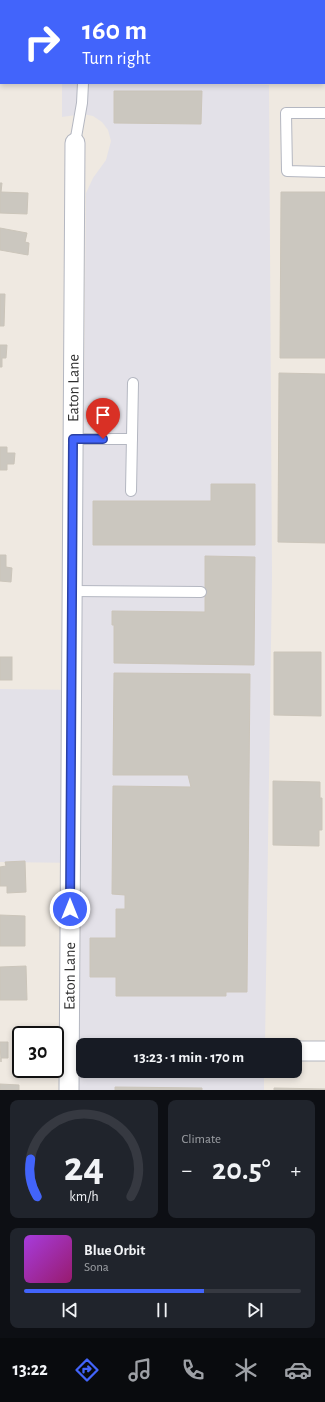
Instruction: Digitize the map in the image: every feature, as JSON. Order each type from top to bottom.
[{"type":"street","name":"Eaton Lane","points":[[69,1090],[76,1052],[72,592],[75,143]]},
{"type":"street","points":[[302,1051],[325,1050]]},
{"type":"lane","points":[[75,143],[82,103],[83,84]]},
{"type":"lane","points":[[325,114],[286,113],[287,171],[325,172]]},
{"type":"lane","points":[[132,491],[133,383]]},
{"type":"lane","points":[[73,439],[132,439]]},
{"type":"lane","points":[[72,592],[201,592]]},
{"type":"shaded area","points":[[62,84],[269,85],[272,576],[265,1038],[79,1038],[81,863],[0,862],[0,689],[81,690],[86,193],[93,178],[106,160],[111,141],[108,130],[102,122],[93,116],[83,114],[62,117]]},
{"type":"shaded area","points":[[79,1078],[264,1078],[264,1090],[79,1090]]},
{"type":"building","points":[[114,91],[202,91],[201,124],[114,123]]},
{"type":"building","points":[[0,183],[2,183],[1,192],[28,193],[27,214],[0,213]]},
{"type":"building","points":[[281,192],[325,192],[325,358],[280,358]]},
{"type":"building","points":[[0,228],[27,233],[25,242],[29,243],[28,255],[0,250]]},
{"type":"building","points":[[0,294],[5,294],[4,326],[0,326]]},
{"type":"building","points":[[0,345],[7,345],[6,358],[2,358],[2,367],[0,367]]},
{"type":"building","points":[[279,373],[325,374],[325,543],[278,542]]},
{"type":"building","points":[[0,447],[7,447],[7,453],[15,453],[14,464],[7,464],[7,470],[0,470]]},
{"type":"building","points":[[211,484],[255,484],[255,545],[93,545],[93,501],[211,501]]},
{"type":"building","points":[[0,555],[6,555],[6,567],[12,568],[11,582],[0,581]]},
{"type":"building","points":[[205,556],[255,557],[254,665],[114,663],[114,625],[112,625],[112,611],[205,612]]},
{"type":"building","points":[[274,652],[321,652],[321,716],[274,715]]},
{"type":"building","points":[[0,657],[12,657],[12,680],[0,680]]},
{"type":"building","points":[[114,673],[250,674],[247,992],[226,992],[226,996],[116,996],[116,977],[90,977],[90,938],[116,938],[116,909],[125,909],[125,895],[112,894],[113,786],[191,787],[188,775],[113,775]]},
{"type":"building","points":[[273,781],[320,782],[320,798],[322,798],[322,830],[319,830],[319,846],[273,845]]},
{"type":"building","points":[[25,861],[26,892],[7,893],[7,886],[0,886],[0,867],[6,866],[5,862]]},
{"type":"building","points":[[0,915],[25,916],[25,946],[0,946]]},
{"type":"building","points":[[26,966],[27,1000],[0,1000],[0,967]]},
{"type":"building","points":[[0,1042],[8,1042],[8,1058],[1,1058],[1,1062]]},
{"type":"building","points":[[0,1084],[19,1085],[19,1090],[0,1090]]},
{"type":"building","points":[[115,1087],[202,1088],[202,1090],[115,1090]]},
{"type":"building","points":[[274,1088],[325,1089],[325,1090],[274,1090]]},
{"type":"route","points":[[70,909],[73,439],[103,439]]}]
